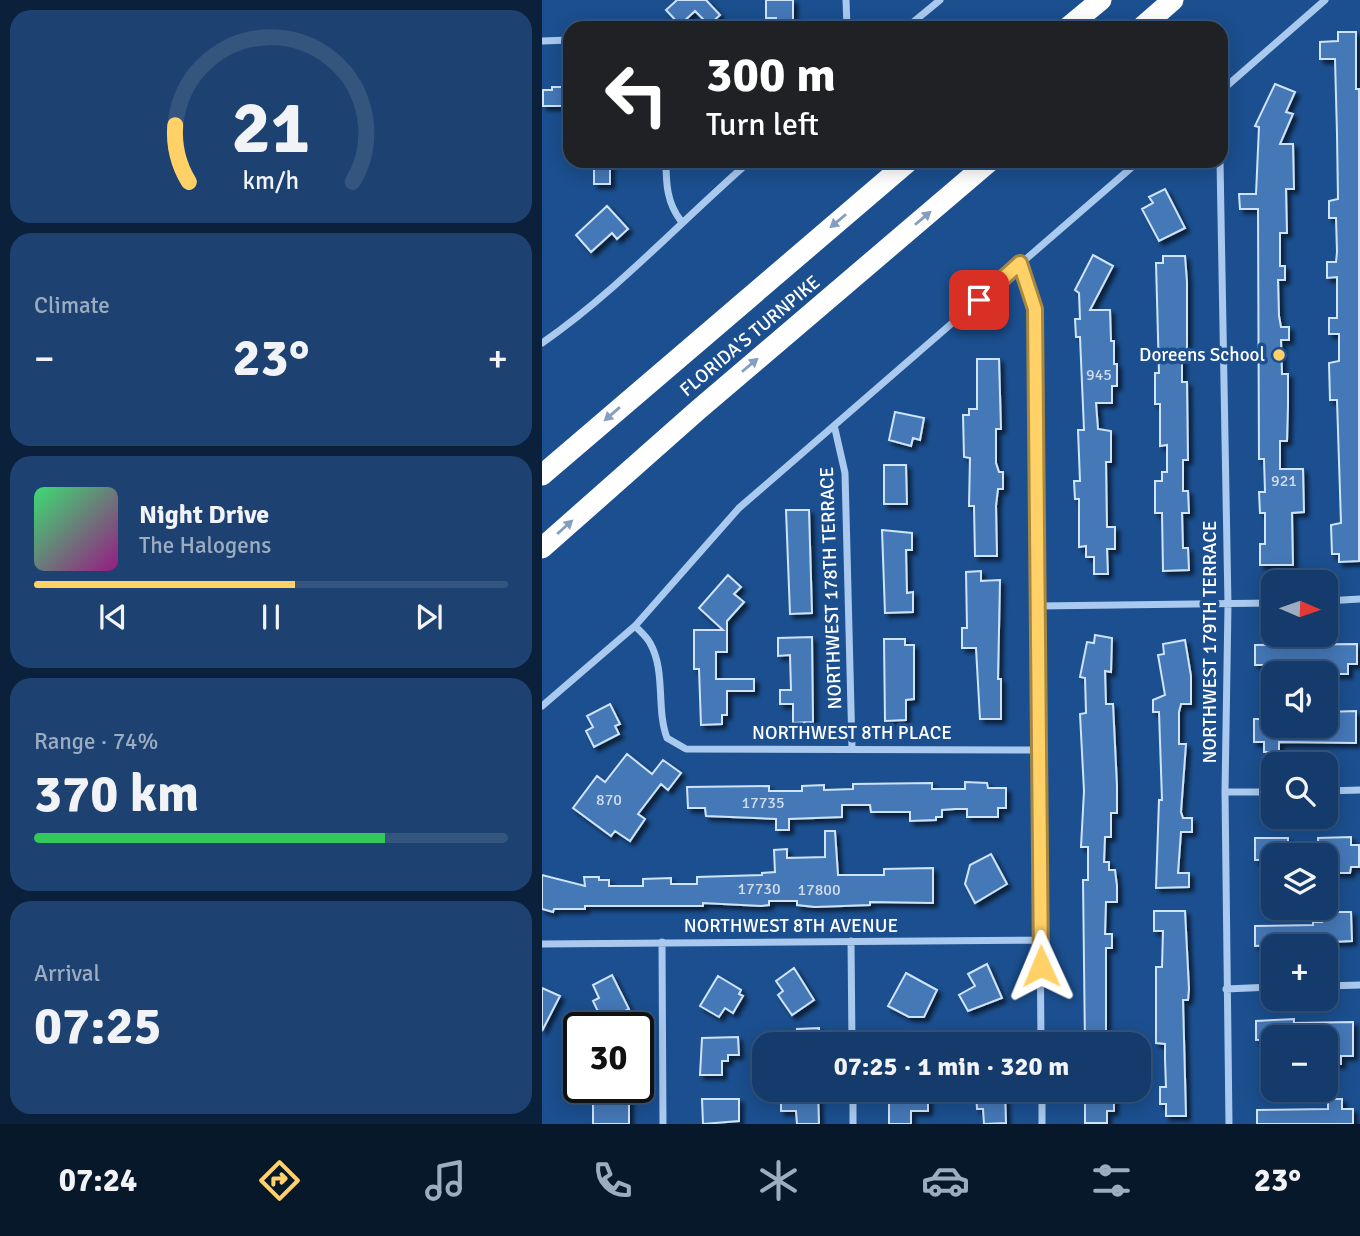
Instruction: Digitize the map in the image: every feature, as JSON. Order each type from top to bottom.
[{"type":"highway","points":[[1076,21],[1101,0]]},
{"type":"highway","points":[[1149,21],[1173,0]]},
{"type":"highway","name":"FLORIDA'S TURNPIKE","points":[[542,475],[901,168]]},
{"type":"highway","name":"FLORIDA'S TURNPIKE","points":[[542,548],[698,410],[981,168]]},
{"type":"street","points":[[845,0],[846,21]]},
{"type":"street","points":[[914,21],[940,0]]},
{"type":"street","points":[[1228,85],[1325,0]]},
{"type":"street","points":[[542,41],[563,40]]},
{"type":"street","points":[[666,168],[666,186],[671,209],[681,221]]},
{"type":"street","points":[[542,343],[583,314],[681,221],[742,168]]},
{"type":"street","points":[[542,706],[635,626],[739,508],[835,429],[1131,168]]},
{"type":"street","name":"NORTHWEST 179TH TERRACE","points":[[1220,168],[1228,604],[1225,792],[1229,1124]]},
{"type":"street","points":[[1020,263],[1035,309],[1041,1032]]},
{"type":"street","name":"NORTHWEST 178TH TERRACE","points":[[835,429],[845,473],[852,748]]},
{"type":"street","points":[[1338,600],[1359,599]]},
{"type":"street","points":[[1039,606],[1261,603]]},
{"type":"street","name":"NORTHWEST 8TH PLACE","points":[[635,626],[650,643],[657,664],[660,720],[667,738],[686,749],[1040,750]]},
{"type":"street","points":[[1338,791],[1359,790]]},
{"type":"street","points":[[1225,792],[1261,792]]},
{"type":"street","name":"NORTHWEST 8TH AVENUE","points":[[542,944],[1040,940]]},
{"type":"street","points":[[851,941],[852,1032]]},
{"type":"street","points":[[662,942],[663,1124]]},
{"type":"street","points":[[1338,986],[1359,985]]},
{"type":"street","points":[[1226,989],[1261,988]]},
{"type":"street","points":[[853,1102],[853,1124]]},
{"type":"street","points":[[1042,1102],[1042,1124]]},
{"type":"building","points":[[677,0],[706,0],[720,15],[713,21],[705,21],[695,11],[684,21],[676,21],[666,10]]},
{"type":"building","points":[[766,0],[793,0],[793,21],[766,18]]},
{"type":"building","points":[[1338,32],[1356,32],[1356,89],[1359,89],[1359,561],[1339,562],[1339,554],[1332,554],[1331,525],[1341,523],[1337,400],[1330,400],[1329,363],[1339,361],[1339,334],[1329,334],[1329,318],[1337,318],[1337,277],[1327,278],[1327,262],[1336,262],[1337,252],[1336,218],[1329,218],[1329,201],[1338,199],[1335,59],[1320,59],[1320,42],[1338,41]]},
{"type":"building","points":[[1275,84],[1295,92],[1286,112],[1293,114],[1280,144],[1293,144],[1294,189],[1286,189],[1287,233],[1280,233],[1280,266],[1285,266],[1285,280],[1278,280],[1281,327],[1289,327],[1289,340],[1281,340],[1282,374],[1288,374],[1288,405],[1287,441],[1280,441],[1280,469],[1303,469],[1304,512],[1292,513],[1293,565],[1260,565],[1260,544],[1265,544],[1265,513],[1260,513],[1259,492],[1265,492],[1264,459],[1259,459],[1258,209],[1240,209],[1239,194],[1256,194],[1259,127],[1255,126]]},
{"type":"building","points":[[552,87],[563,87],[563,106],[543,106],[543,90],[552,90]]},
{"type":"building","points":[[594,168],[610,168],[610,184],[594,184]]},
{"type":"building","points":[[1165,189],[1185,228],[1159,241],[1142,209],[1153,203],[1149,197]]},
{"type":"building","points":[[607,206],[628,229],[617,239],[612,233],[591,252],[576,235]]},
{"type":"building","points":[[1093,255],[1113,266],[1090,310],[1110,310],[1111,341],[1114,341],[1114,364],[1117,364],[1117,386],[1112,386],[1112,403],[1096,403],[1098,429],[1111,431],[1111,462],[1106,462],[1107,527],[1115,527],[1115,549],[1107,549],[1108,574],[1094,574],[1094,557],[1086,557],[1086,546],[1079,547],[1079,499],[1075,499],[1074,481],[1080,481],[1078,430],[1084,430],[1080,337],[1076,337],[1075,319],[1080,319],[1079,293],[1075,290]]},
{"type":"building","points":[[1163,256],[1185,256],[1187,352],[1182,352],[1182,382],[1187,382],[1188,460],[1183,460],[1183,491],[1188,491],[1189,513],[1182,513],[1183,548],[1188,548],[1189,570],[1163,571],[1162,513],[1155,513],[1155,481],[1162,481],[1162,472],[1167,472],[1167,445],[1160,446],[1160,404],[1155,404],[1155,373],[1159,373],[1156,263],[1163,263]]},
{"type":"building","points":[[977,359],[999,359],[1001,429],[996,429],[996,463],[999,472],[1003,472],[1003,489],[998,489],[996,506],[997,556],[975,556],[974,506],[969,506],[970,458],[964,457],[963,415],[969,415],[969,409],[977,409]]},
{"type":"building","points":[[895,412],[924,418],[920,440],[913,438],[911,446],[889,440]]},
{"type":"building","points":[[884,465],[906,465],[907,504],[884,504]]},
{"type":"building","points":[[786,510],[809,510],[812,613],[790,614]]},
{"type":"building","points":[[882,530],[912,533],[912,550],[906,550],[907,593],[913,592],[913,612],[885,613]]},
{"type":"building","points":[[981,571],[981,581],[1000,580],[998,679],[1001,679],[1001,719],[980,719],[976,648],[962,648],[962,628],[967,628],[966,572]]},
{"type":"building","points":[[728,575],[741,587],[734,594],[744,602],[727,621],[727,652],[716,652],[716,679],[754,679],[754,691],[727,691],[727,715],[722,715],[722,724],[701,725],[699,669],[694,669],[694,630],[723,630],[699,608]]},
{"type":"building","points":[[1095,635],[1112,638],[1111,672],[1105,671],[1106,704],[1113,704],[1117,813],[1111,813],[1111,837],[1105,837],[1104,862],[1109,862],[1109,870],[1115,870],[1117,902],[1106,902],[1105,934],[1112,934],[1112,948],[1106,948],[1106,1032],[1085,1032],[1083,880],[1088,880],[1088,847],[1081,847],[1084,791],[1080,714],[1086,713],[1085,678],[1080,677],[1087,642],[1094,643]]},
{"type":"building","points":[[812,637],[813,722],[793,723],[793,704],[780,704],[780,690],[791,690],[790,655],[778,656],[778,638]]},
{"type":"building","points":[[884,639],[905,639],[905,645],[914,645],[914,699],[906,700],[906,720],[885,721]]},
{"type":"building","points":[[1185,640],[1191,676],[1191,704],[1181,704],[1179,712],[1179,744],[1186,744],[1181,812],[1183,818],[1192,818],[1192,832],[1181,832],[1178,873],[1189,873],[1189,887],[1156,888],[1159,800],[1162,800],[1159,712],[1153,712],[1153,700],[1165,695],[1158,655],[1164,654],[1163,644]]},
{"type":"building","points":[[1338,644],[1357,644],[1357,664],[1348,664],[1348,674],[1338,674],[1338,661],[1261,661],[1261,665],[1255,665],[1255,645],[1261,645],[1261,648],[1338,648]]},
{"type":"building","points":[[610,704],[620,724],[615,726],[619,734],[594,747],[586,731],[593,727],[587,716]]},
{"type":"building","points":[[1356,711],[1356,743],[1279,742],[1279,752],[1264,752],[1264,742],[1254,742],[1254,719],[1261,719],[1261,738],[1338,738],[1338,712]]},
{"type":"building","points":[[627,754],[652,774],[663,760],[681,773],[668,790],[661,784],[638,814],[645,819],[630,841],[615,831],[611,836],[573,808],[597,776],[605,782]]},
{"type":"building","points":[[965,782],[987,783],[988,788],[1006,788],[1006,808],[998,808],[998,817],[967,817],[967,809],[955,809],[942,810],[942,817],[936,817],[936,820],[910,821],[910,812],[871,812],[870,805],[842,805],[842,817],[789,819],[789,830],[776,830],[776,819],[706,816],[705,808],[688,808],[687,787],[769,786],[769,791],[802,791],[802,786],[824,785],[824,790],[853,789],[853,784],[932,783],[932,789],[965,789]]},
{"type":"building","points":[[825,831],[835,831],[838,875],[884,875],[884,869],[933,868],[933,903],[870,902],[870,905],[815,907],[797,905],[797,901],[769,901],[769,905],[761,906],[703,903],[703,906],[585,906],[585,909],[554,909],[553,912],[542,909],[542,875],[585,886],[584,877],[609,880],[609,886],[643,886],[643,879],[671,878],[671,884],[697,884],[697,877],[762,875],[775,872],[774,850],[787,849],[787,858],[825,857]]},
{"type":"building","points":[[1351,837],[1351,845],[1359,845],[1359,867],[1351,867],[1350,873],[1338,873],[1338,843],[1318,843],[1318,838]]},
{"type":"building","points":[[1255,838],[1288,838],[1288,843],[1261,843],[1261,860],[1255,860]]},
{"type":"building","points":[[991,854],[1007,884],[975,903],[965,884],[970,865]]},
{"type":"building","points":[[1154,911],[1185,911],[1189,989],[1188,1000],[1183,1000],[1186,1116],[1166,1116],[1166,1104],[1160,1104],[1160,1087],[1166,1087],[1165,1044],[1156,1043],[1156,967],[1162,967],[1163,931],[1154,931]]},
{"type":"building","points":[[1338,912],[1351,912],[1352,941],[1338,942],[1338,934],[1261,934],[1261,946],[1255,946],[1255,926],[1313,925],[1313,922],[1338,920]]},
{"type":"building","points":[[987,964],[1002,998],[968,1011],[959,995],[975,986],[968,974]]},
{"type":"building","points":[[794,968],[814,1000],[792,1015],[778,995],[783,991],[776,981]]},
{"type":"building","points":[[906,973],[937,990],[924,1017],[909,1017],[888,1006]]},
{"type":"building","points":[[612,975],[629,1009],[623,1012],[598,1012],[593,1001],[599,998],[593,985]]},
{"type":"building","points":[[718,976],[741,990],[739,994],[743,996],[733,1013],[725,1008],[719,1017],[700,1006]]},
{"type":"building","points":[[542,988],[560,996],[542,1031]]},
{"type":"building","points":[[1294,1019],[1294,1023],[1353,1022],[1353,1056],[1341,1056],[1341,1064],[1338,1064],[1338,1025],[1261,1025],[1261,1040],[1256,1040],[1256,1021]]},
{"type":"building","points":[[819,1028],[819,1032],[797,1032],[797,1029]]},
{"type":"building","points":[[738,1037],[739,1055],[728,1055],[728,1061],[722,1061],[722,1075],[700,1075],[702,1038]]},
{"type":"building","points":[[702,1099],[739,1099],[739,1121],[703,1124]]},
{"type":"building","points":[[1342,1099],[1342,1109],[1353,1109],[1353,1124],[1257,1124],[1257,1110],[1328,1109],[1328,1102]]},
{"type":"building","points":[[781,1102],[818,1102],[819,1124],[797,1124],[796,1111],[781,1111]]},
{"type":"building","points":[[889,1102],[928,1102],[928,1111],[911,1111],[911,1124],[889,1124]]},
{"type":"building","points":[[977,1102],[1005,1102],[1006,1123],[984,1124],[983,1109],[977,1109]]},
{"type":"building","points":[[1085,1102],[1114,1102],[1114,1111],[1107,1111],[1107,1123],[1085,1123]]},
{"type":"building","points":[[593,1103],[629,1103],[629,1124],[593,1124]]},
{"type":"place","name":"Doreens School","points":[[1279,355]]},
{"type":"route","points":[[979,300],[1020,263],[1035,309],[1041,966]]}]
